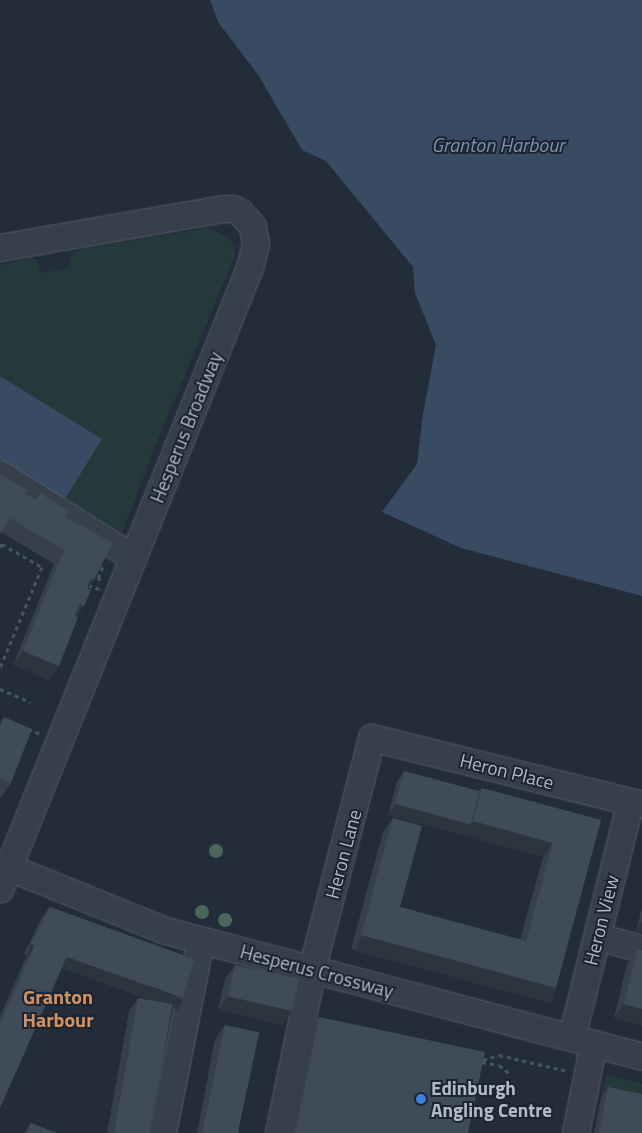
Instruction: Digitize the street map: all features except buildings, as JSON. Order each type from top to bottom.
[{"type":"street","name":"Hesperus Broadway","points":[[0,248],[224,209],[234,209],[241,213],[253,227],[256,244],[250,268],[165,481],[60,742],[3,874]]},
{"type":"street","points":[[0,474],[134,558]]},
{"type":"street","name":"Heron Place","points":[[372,738],[636,804]]},
{"type":"street","name":"Heron Lane","points":[[279,1133],[313,970],[372,738]]},
{"type":"street","name":"Heron View","points":[[576,1133],[583,1041],[597,938],[636,804]]},
{"type":"street","name":"Hesperus Crossway","points":[[3,874],[166,931],[642,1057]]},
{"type":"street","points":[[597,938],[642,949]]},
{"type":"street","points":[[163,1133],[201,940]]},
{"type":"path","points":[[0,547],[2,544],[42,568],[0,668]]},
{"type":"path","points":[[0,689],[30,702]]},
{"type":"path","points":[[28,728],[60,742]]},
{"type":"path","points":[[480,1071],[483,1059],[499,1055],[570,1072],[573,1071]]},
{"type":"path","points":[[482,1062],[499,1065],[509,1072]]},
{"type":"green space","points":[[209,228],[228,238],[234,246],[234,258],[155,446],[122,533],[65,499],[102,439],[0,376],[0,265],[33,258],[37,260],[41,273],[69,268],[71,254],[82,249]]},
{"type":"green space","points":[[606,1074],[642,1084],[642,1106],[601,1097]]},
{"type":"water","name":"Granton Harbour","points":[[210,0],[642,0],[642,596],[461,548],[382,512],[417,464],[423,414],[436,345],[415,293],[413,267],[326,161],[302,150],[259,76],[218,22]]},
{"type":"water","points":[[0,376],[102,439],[65,499],[0,459]]},
{"type":"place","name":"Edinburgh Angling Centre","points":[[421,1099]]},
{"type":"district","name":"Granton Harbour","points":[[58,1008]]}]
